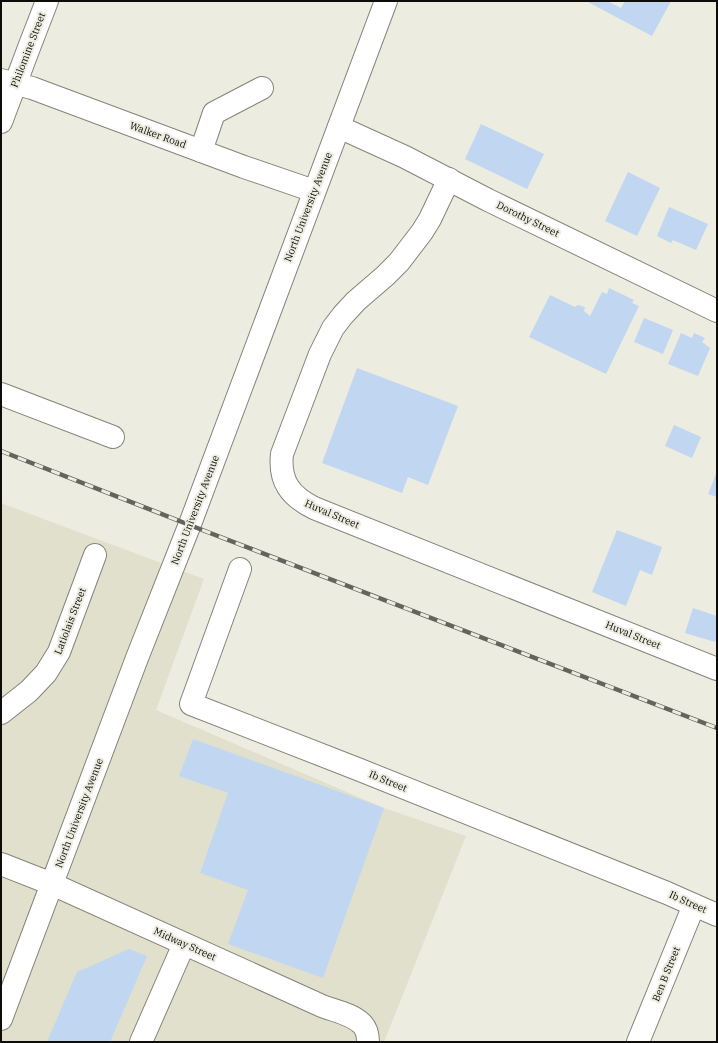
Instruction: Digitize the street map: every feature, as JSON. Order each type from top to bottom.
[{"type":"street","name":"Philomine Street","points":[[1,122],[8,82],[47,1]]},
{"type":"street","name":"North University Avenue","points":[[1,1019],[137,658],[190,524],[386,1]]},
{"type":"street","name":"Walker Road","points":[[8,82],[32,88],[244,167],[314,191]]},
{"type":"street","points":[[201,151],[214,113],[262,88]]},
{"type":"street","name":"Dorothy Street","points":[[338,127],[405,157],[488,200],[717,311]]},
{"type":"street","name":"Huval Street","points":[[450,179],[430,219],[399,262],[343,314],[333,328],[320,354],[282,454],[281,464],[283,479],[290,492],[304,503],[314,508],[717,669]]},
{"type":"street","points":[[1,394],[113,437]]},
{"type":"street","name":"Latiolais Street","points":[[1,713],[29,692],[46,673],[59,652],[95,555]]},
{"type":"street","name":"Ib Street","points":[[240,569],[191,704],[660,890],[717,915]]},
{"type":"street","name":"Midway Street","points":[[1,864],[52,884],[322,1006],[351,1017],[362,1024],[367,1035]]},
{"type":"street","name":"Ben B Street","points":[[638,1042],[694,905]]},
{"type":"street","points":[[141,1042],[184,944]]},
{"type":"shaded area","points":[[1,503],[204,579],[156,710],[384,808],[466,836],[384,1042],[1,1042]]},
{"type":"building","points":[[586,1],[607,1],[621,8],[625,1],[671,1],[652,36]]},
{"type":"building","points":[[481,124],[544,154],[527,189],[465,159]]},
{"type":"building","points":[[628,172],[660,188],[637,236],[605,221]]},
{"type":"building","points":[[669,207],[708,224],[696,250],[673,240],[671,243],[657,236]]},
{"type":"building","points":[[609,288],[634,300],[632,303],[639,306],[606,374],[529,337],[550,295],[575,307],[578,305],[585,307],[584,311],[590,316],[602,292],[607,294]]},
{"type":"building","points":[[644,318],[673,330],[663,354],[634,342]]},
{"type":"building","points":[[681,333],[692,338],[694,333],[705,338],[702,342],[710,348],[698,376],[668,364]]},
{"type":"building","points":[[357,368],[458,406],[428,485],[408,477],[402,493],[322,463]]},
{"type":"building","points":[[674,425],[701,437],[692,458],[665,446]]},
{"type":"building","points":[[717,471],[717,497],[708,494]]},
{"type":"building","points":[[617,530],[662,547],[652,575],[640,570],[626,606],[592,592]]},
{"type":"building","points":[[693,608],[717,616],[717,635],[715,642],[685,633]]},
{"type":"building","points":[[193,739],[384,808],[323,978],[228,944],[248,890],[200,873],[228,793],[179,776]]},
{"type":"building","points":[[129,949],[147,956],[110,1042],[47,1042],[77,972]]},
{"type":"railway","points":[[1,451],[717,728]]}]
